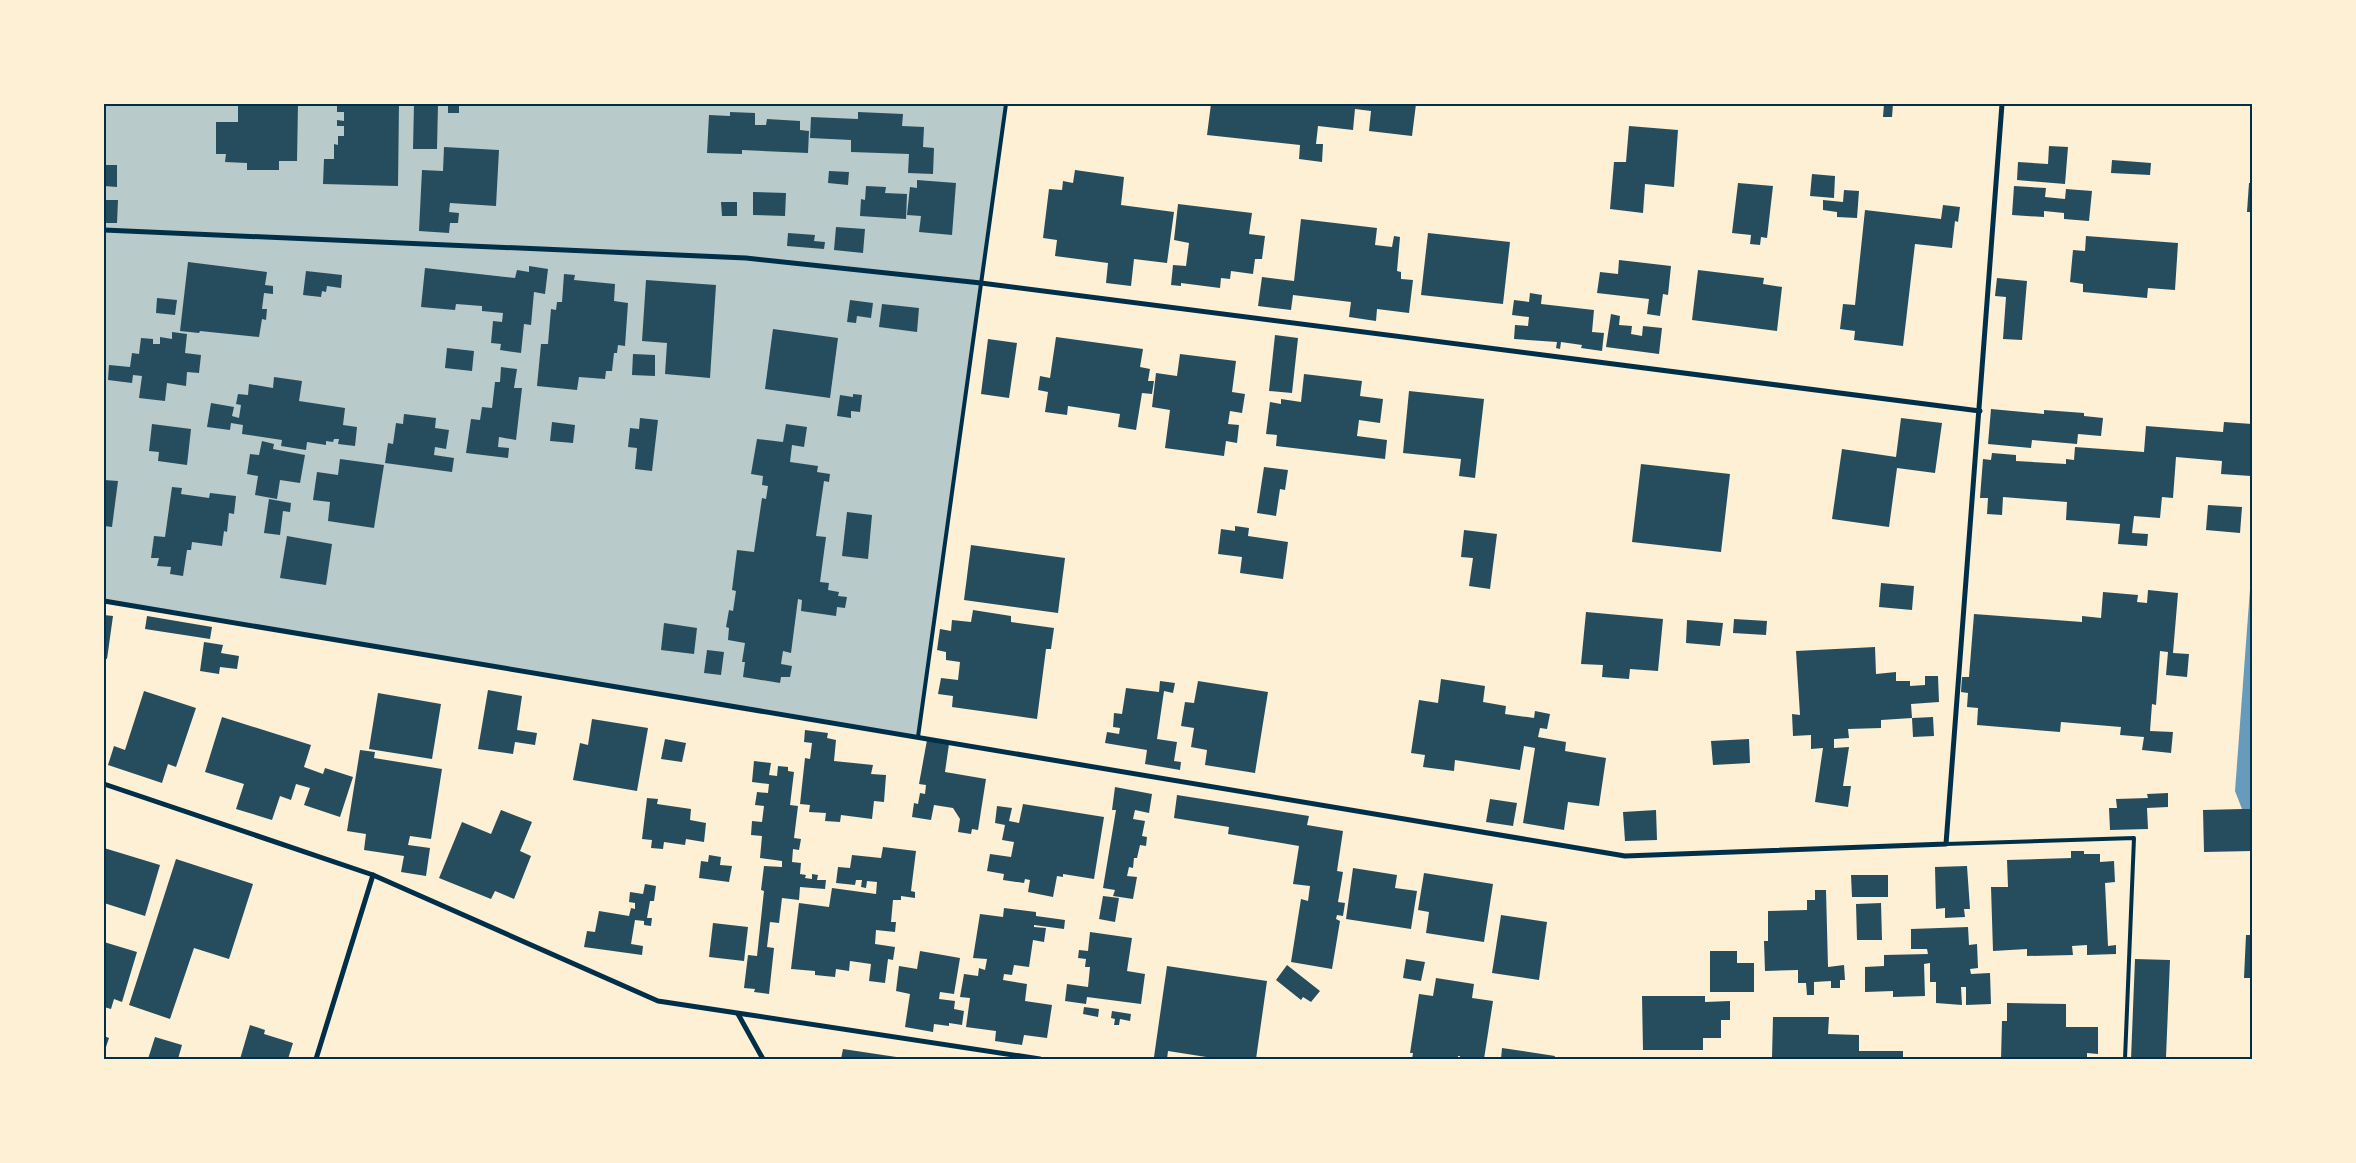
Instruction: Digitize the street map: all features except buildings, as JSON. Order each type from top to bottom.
[{"type":"street","points":[[104,601],[1625,856],[1946,844],[2002,104]]},
{"type":"street","points":[[104,230],[746,258],[981,283],[1980,411]]},
{"type":"street","points":[[104,784],[373,875],[658,1001],[1040,1059]]},
{"type":"street","points":[[316,1059],[373,875]]},
{"type":"street","points":[[738,1014],[763,1059]]},
{"type":"lane","points":[[918,737],[1006,104]]},
{"type":"lane","points":[[1946,844],[2134,838],[2125,1059]]},
{"type":"shaded area","points":[[104,104],[1006,104],[918,737],[104,601]]},
{"type":"water","points":[[2252,562],[2252,809],[2242,809],[2235,791]]}]
